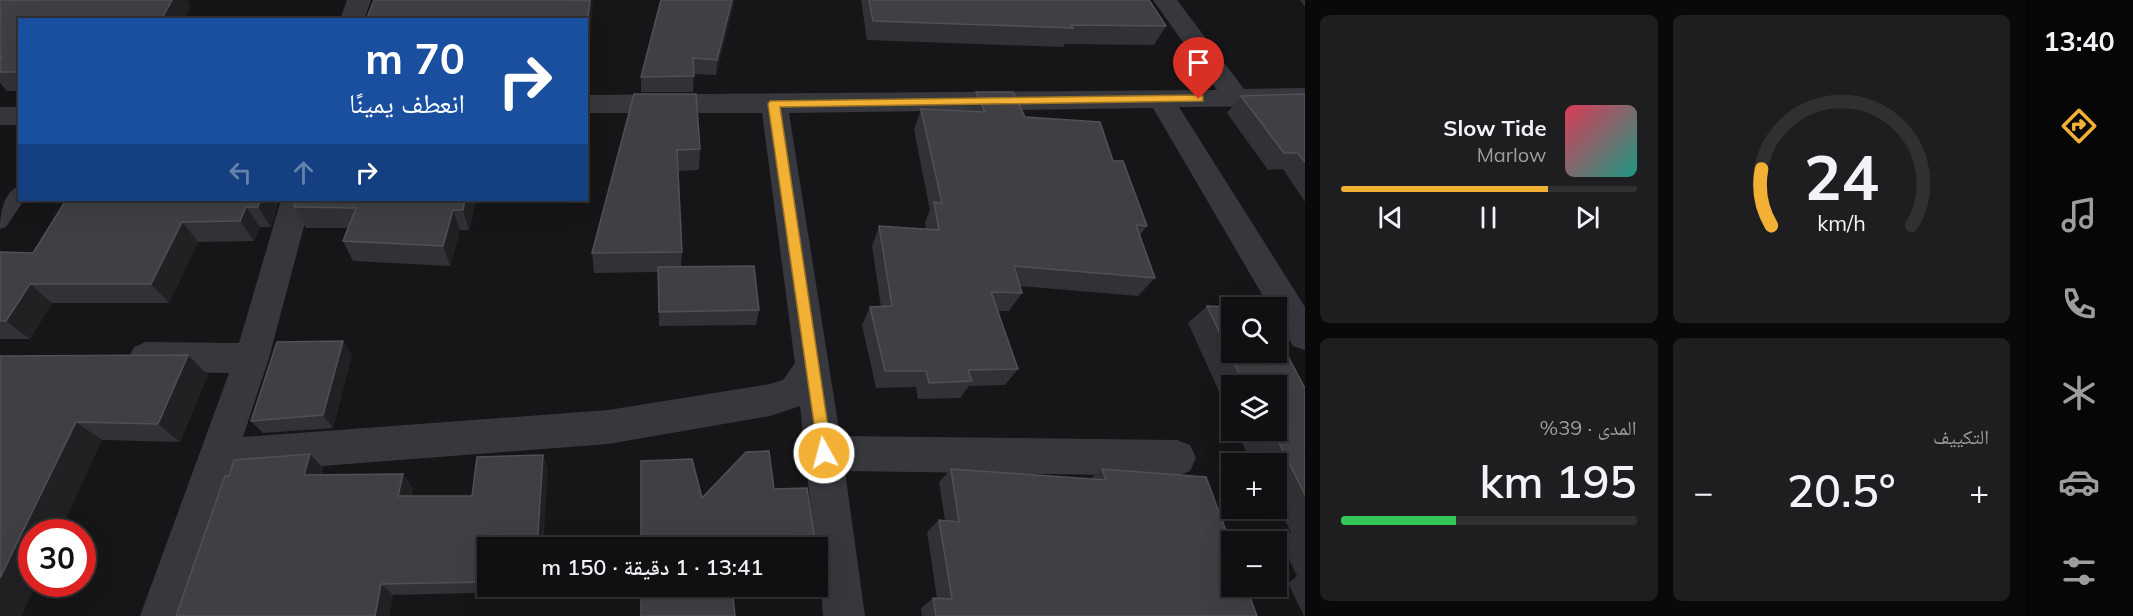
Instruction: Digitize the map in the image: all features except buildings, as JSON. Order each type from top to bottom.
[{"type":"street","points":[[353,18],[359,0]]},
{"type":"street","points":[[1165,0],[1237,98]]},
{"type":"street","points":[[588,104],[774,104],[1305,97]]},
{"type":"street","points":[[1161,99],[1305,336]]},
{"type":"street","points":[[774,104],[813,366],[844,616]]},
{"type":"street","points":[[0,116],[18,116]]},
{"type":"street","points":[[161,616],[252,358],[296,201]]},
{"type":"street","points":[[120,357],[252,358]]},
{"type":"street","points":[[217,456],[608,427],[770,400],[795,392],[813,366]]},
{"type":"street","points":[[824,453],[1177,458]]},
{"type":"lane","points":[[0,224],[18,195]]},
{"type":"route","points":[[824,453],[774,104],[871,101],[1199,99]]}]
